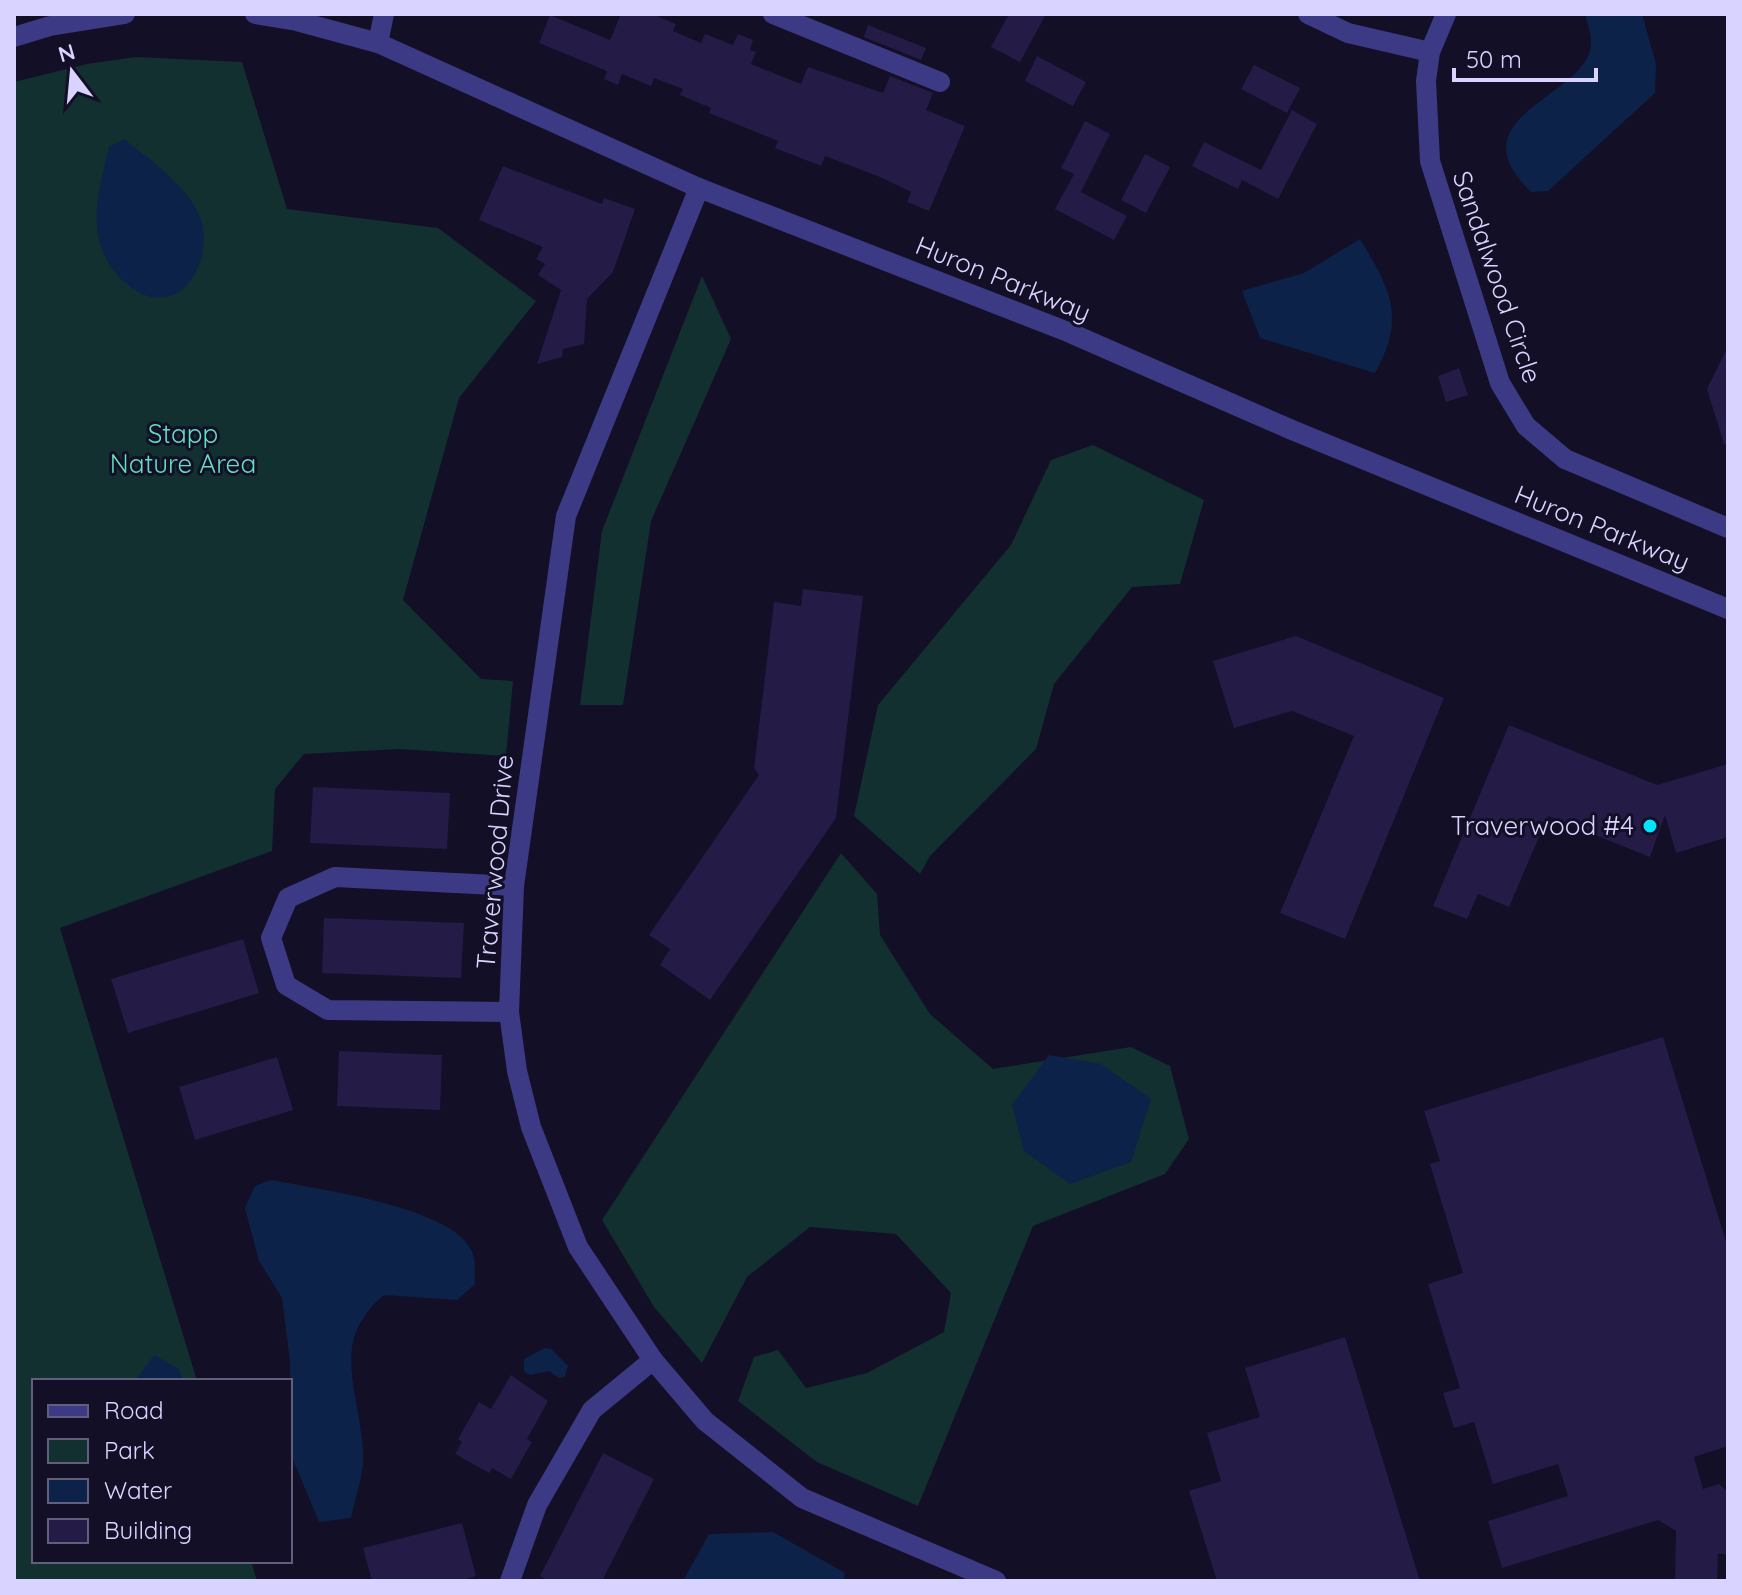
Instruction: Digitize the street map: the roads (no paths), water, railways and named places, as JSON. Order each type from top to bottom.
[{"type":"street","points":[[14,37],[50,26],[125,14]]},
{"type":"street","name":"Huron Parkway","points":[[255,14],[297,21],[378,43],[699,188],[1068,332],[1292,430],[1728,609]]},
{"type":"street","points":[[378,43],[384,14]]},
{"type":"street","points":[[1308,14],[1348,33],[1430,52]]},
{"type":"street","name":"Sandalwood Circle","points":[[1446,14],[1430,52],[1425,99],[1430,161],[1500,383],[1526,426],[1565,459],[1728,528]]},
{"type":"street","points":[[782,16],[940,82]]},
{"type":"street","name":"Traverwood Drive","points":[[699,188],[566,516],[514,886],[509,1012],[517,1071],[531,1127],[578,1247],[653,1360],[705,1421],[802,1498],[996,1581]]},
{"type":"street","points":[[509,1012],[328,1010],[286,985],[271,938],[288,898],[335,877],[514,886]]},
{"type":"street","points":[[510,1581],[537,1505],[592,1410],[653,1360]]},
{"type":"water","points":[[1585,14],[1642,14],[1656,64],[1655,93],[1548,191],[1531,192],[1511,166],[1506,144],[1514,126],[1584,63],[1591,45]]},
{"type":"water","points":[[124,139],[183,190],[201,218],[204,238],[199,265],[187,285],[172,296],[155,297],[138,292],[123,281],[110,265],[101,246],[97,216],[102,176],[109,147]]},
{"type":"water","points":[[1360,239],[1380,274],[1391,304],[1390,336],[1375,373],[1260,338],[1242,291],[1304,273]]},
{"type":"water","points":[[1049,1055],[1101,1064],[1151,1099],[1131,1162],[1070,1184],[1024,1151],[1012,1105]]},
{"type":"water","points":[[271,1180],[351,1195],[414,1212],[462,1238],[474,1257],[475,1284],[457,1300],[384,1295],[367,1312],[357,1330],[351,1367],[363,1459],[351,1518],[319,1522],[292,1457],[292,1379],[282,1298],[259,1261],[245,1208],[255,1186]]},
{"type":"water","points":[[545,1348],[551,1349],[568,1366],[565,1377],[559,1378],[549,1371],[530,1375],[524,1372],[524,1359]]},
{"type":"water","points":[[154,1355],[179,1369],[182,1379],[136,1379]]},
{"type":"water","points":[[773,1532],[845,1573],[844,1581],[683,1581],[709,1534]]},
{"type":"place","name":"Traverwood #4","points":[[1650,826]]},
{"type":"park label","name":"Stapp Nature Area","points":[[183,449]]}]
